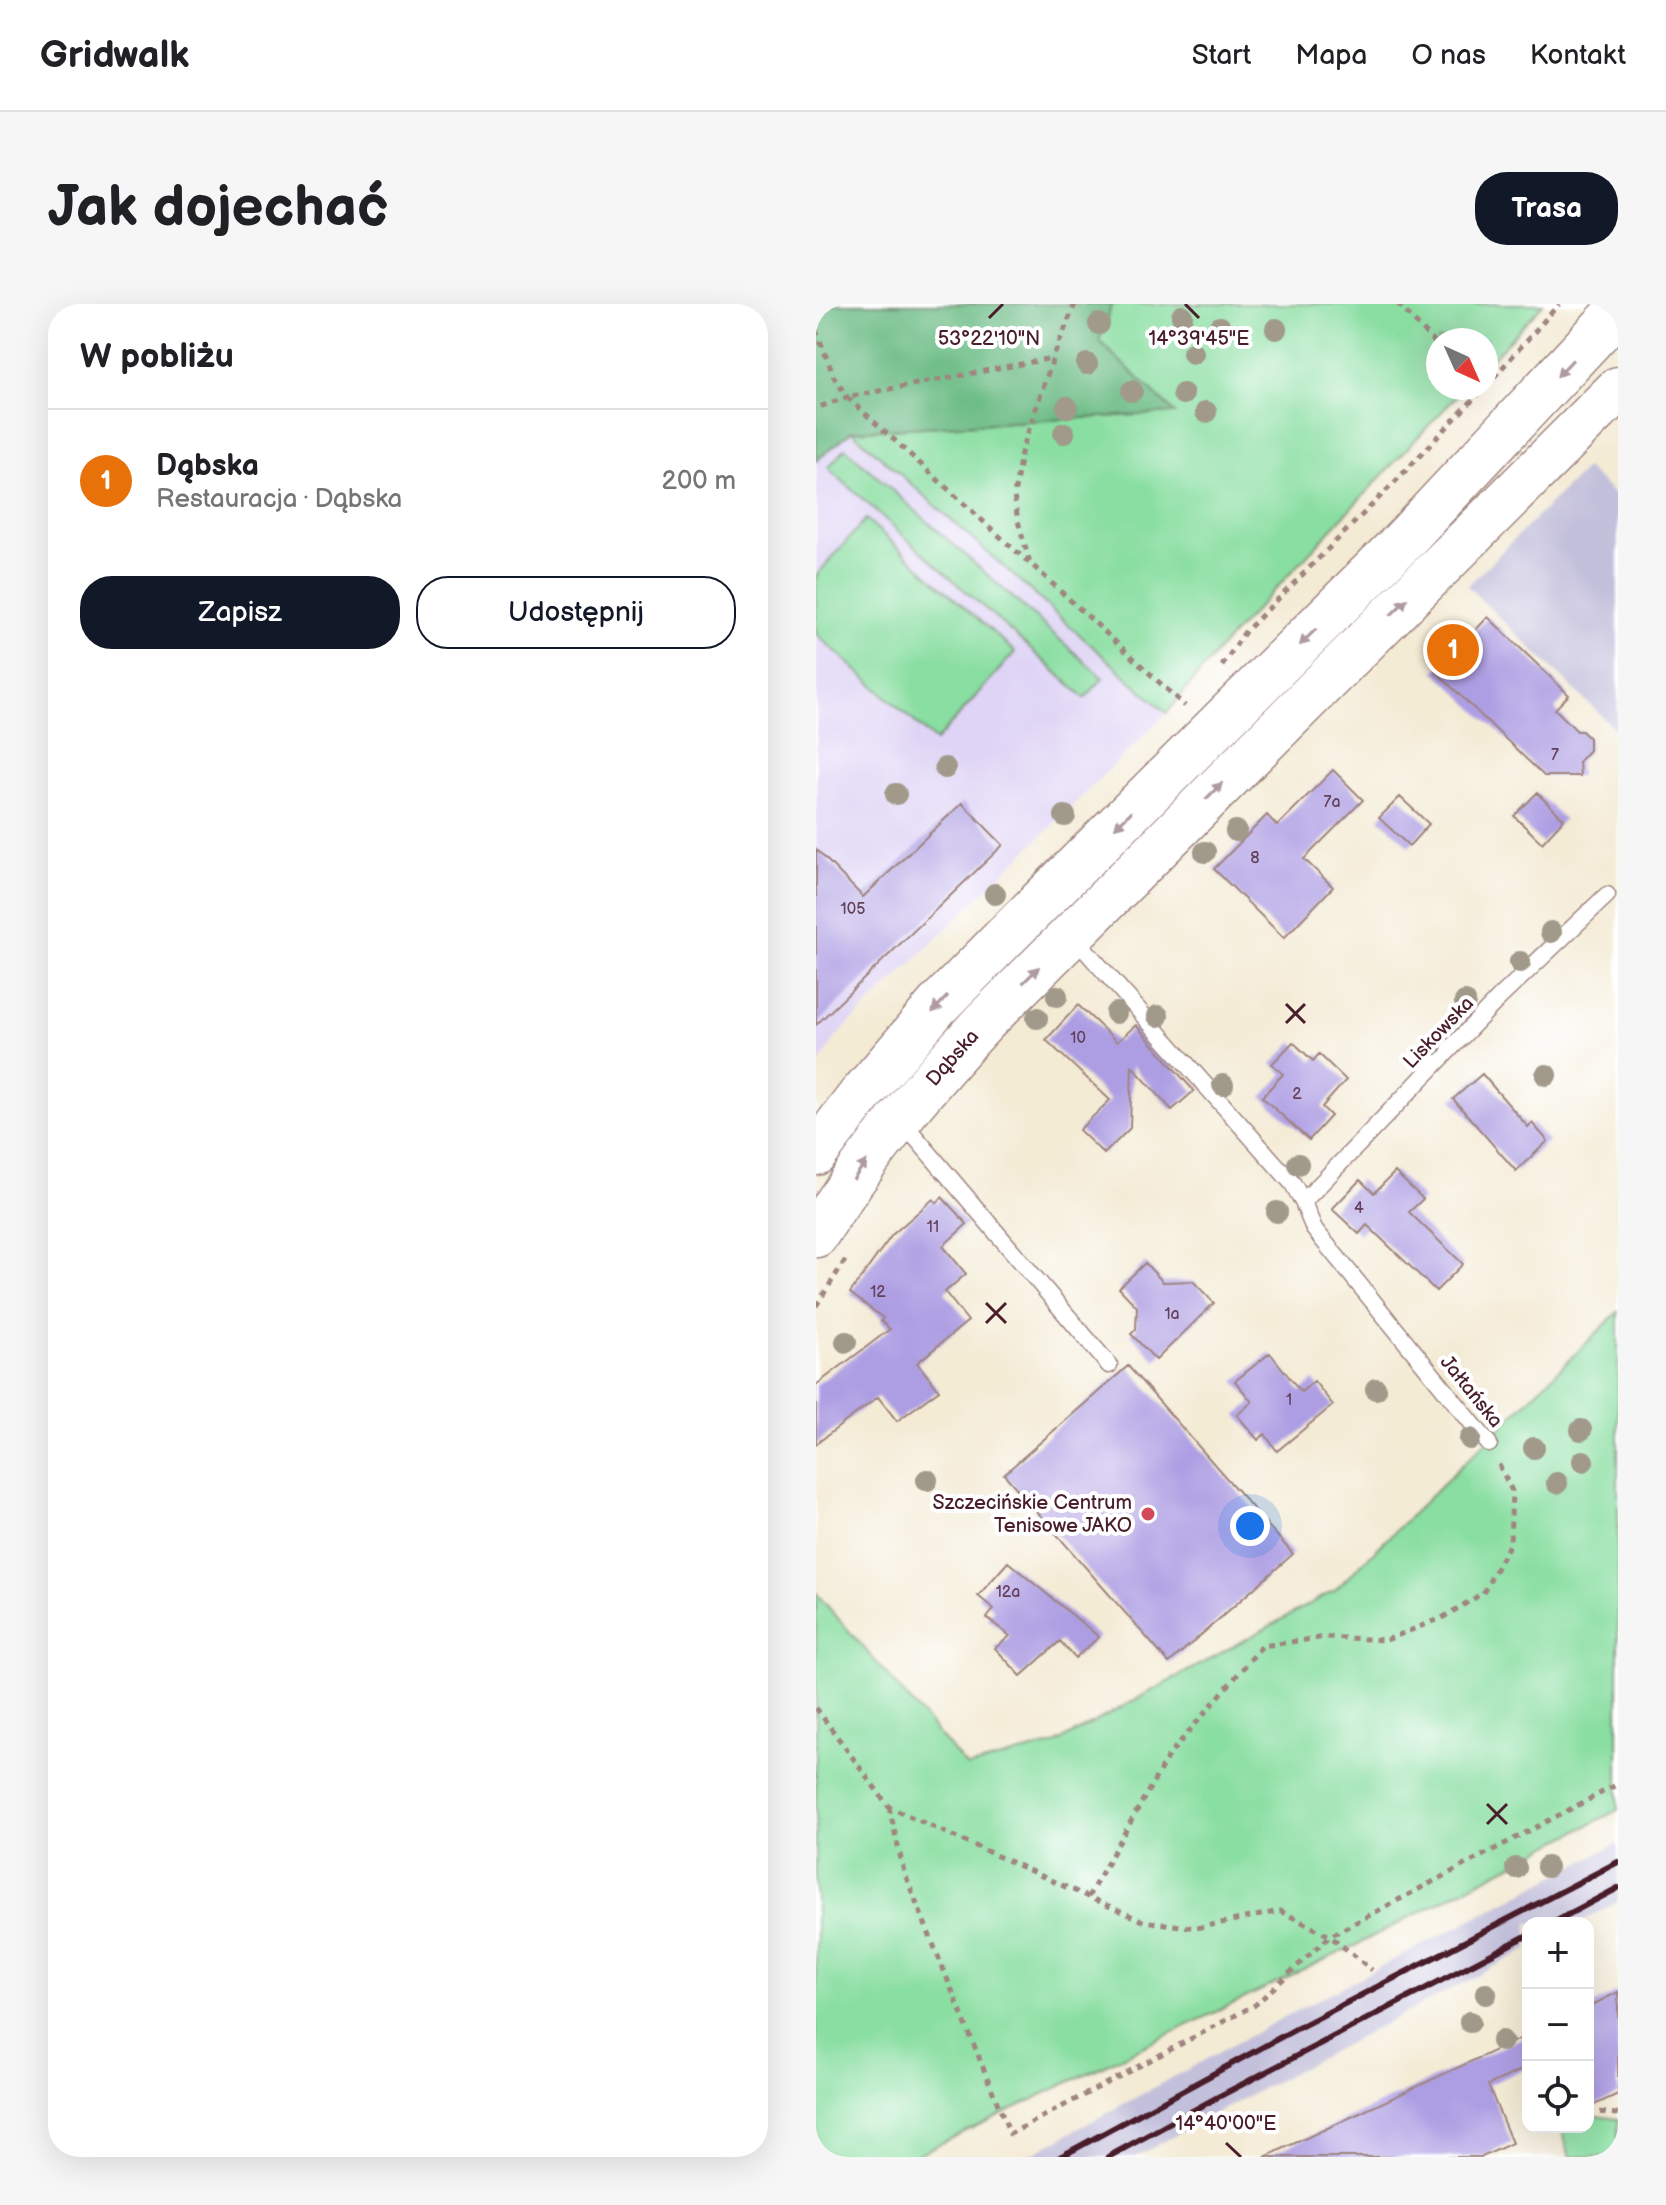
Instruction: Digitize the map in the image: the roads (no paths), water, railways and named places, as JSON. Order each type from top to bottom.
[{"type":"street","points":[[816,1153],[937,1006],[1403,541],[1618,311]]},
{"type":"street","name":"Dąbska","points":[[816,1235],[899,1118],[974,1033],[1618,389]]},
{"type":"lane","name":"Liskowska","points":[[1303,1202],[1457,1040],[1607,895]]},
{"type":"lane","name":"Jałtańska","points":[[1071,934],[1293,1184],[1314,1229],[1489,1444]]},
{"type":"lane","points":[[899,1118],[1109,1365]]},
{"type":"railway","points":[[1060,2157],[1294,2030],[1618,1862]]},
{"type":"railway","points":[[1563,1917],[1618,1888]]},
{"type":"railway","points":[[1108,2157],[1522,1938]]},
{"type":"place","name":"Dąbska","points":[[1453,650]]},
{"type":"place","name":"Szczecińskie Centrum Tenisowe JAKO","points":[[1148,1514]]}]
